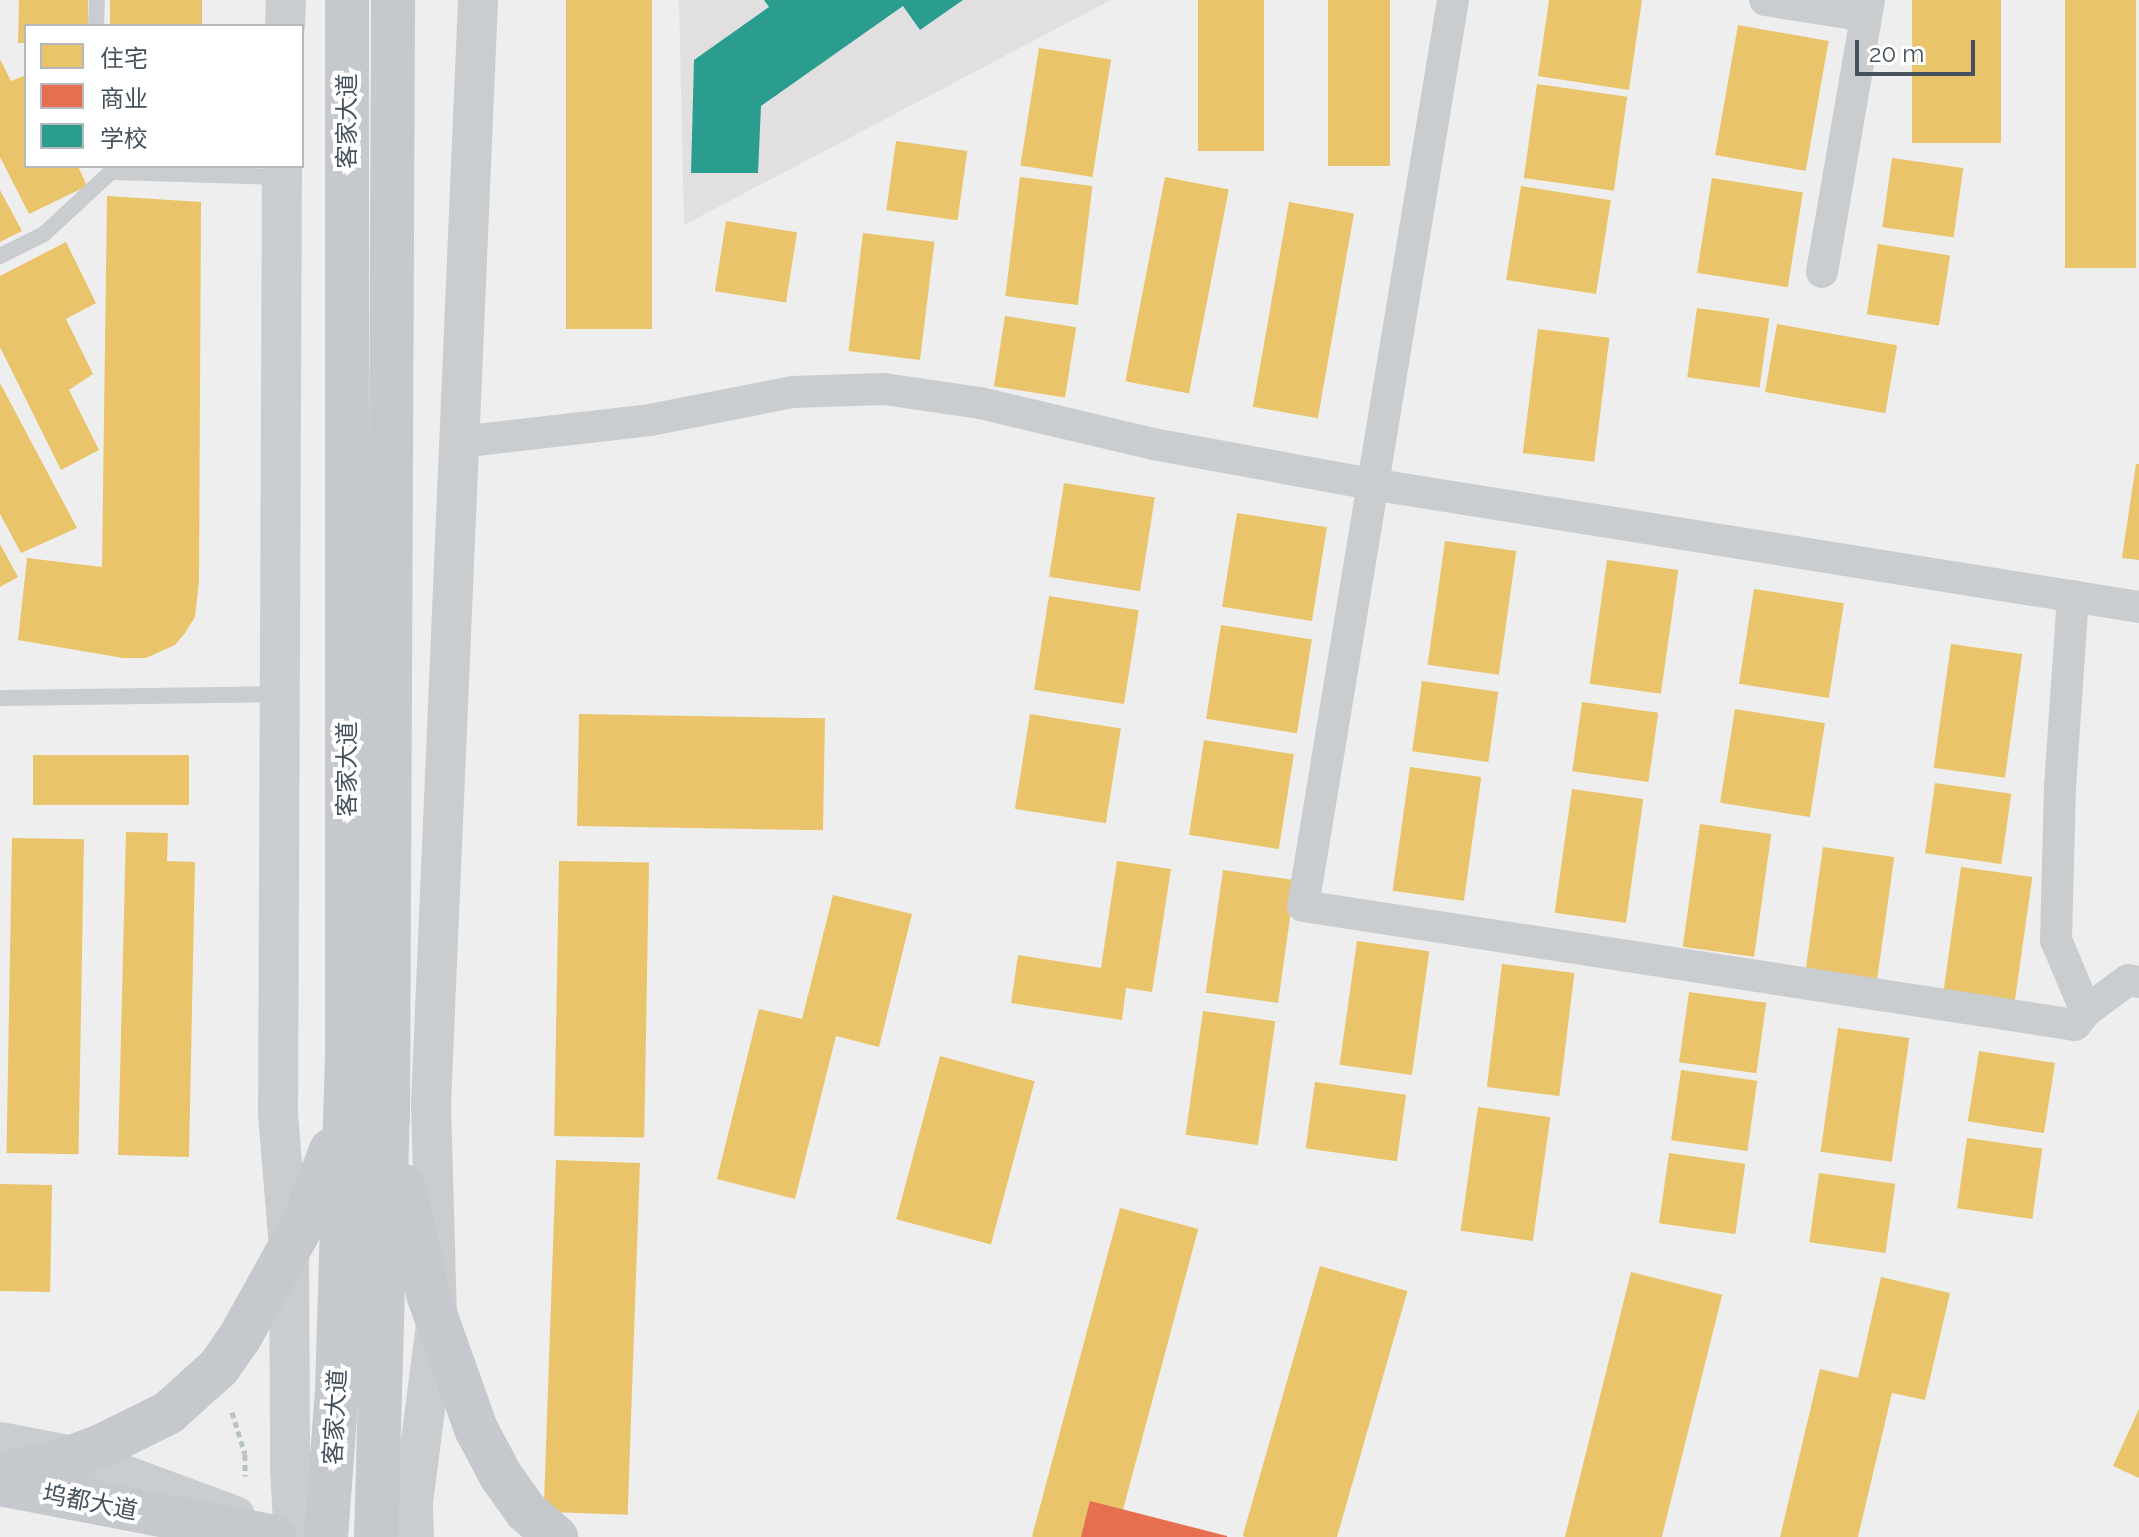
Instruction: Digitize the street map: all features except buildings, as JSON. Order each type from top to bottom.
[{"type":"main road","name":"客家大道","points":[[298,1537],[337,1392],[347,1050],[347,0]]},
{"type":"main road","name":"客家大道","points":[[376,1537],[388,1120],[393,0]]},
{"type":"main road","points":[[0,1473],[73,1456],[168,1413],[219,1367],[240,1337],[321,1183],[335,1139],[344,1095],[347,1050]]},
{"type":"main road","points":[[388,1120],[416,1248],[476,1429],[501,1476],[526,1511],[556,1537]]},
{"type":"main road","name":"坞都大道","points":[[0,1484],[298,1537]]},
{"type":"street","points":[[285,24],[286,0]]},
{"type":"street","points":[[414,1537],[413,1502],[437,1318],[431,1104],[478,0]]},
{"type":"street","points":[[1453,0],[1303,906],[2075,1025],[2086,1011],[2128,980],[2139,982]]},
{"type":"street","points":[[1765,0],[1867,8],[1822,272]]},
{"type":"street","points":[[0,1442],[73,1456],[298,1537],[290,1470],[289,1248],[278,1114],[282,172]]},
{"type":"street","points":[[460,442],[650,420],[793,392],[884,389],[980,403],[1153,444],[1371,484],[2139,607]]},
{"type":"street","points":[[2073,596],[2060,787],[2056,940],[2086,1011]]},
{"type":"lane","points":[[96,24],[97,0]]},
{"type":"lane","points":[[93,189],[94,168]]},
{"type":"lane","points":[[0,256],[44,234],[111,172],[282,172]]},
{"type":"lane","points":[[0,698],[278,694]]},
{"type":"shaded area","points":[[679,0],[1111,0],[684,225]]}]
